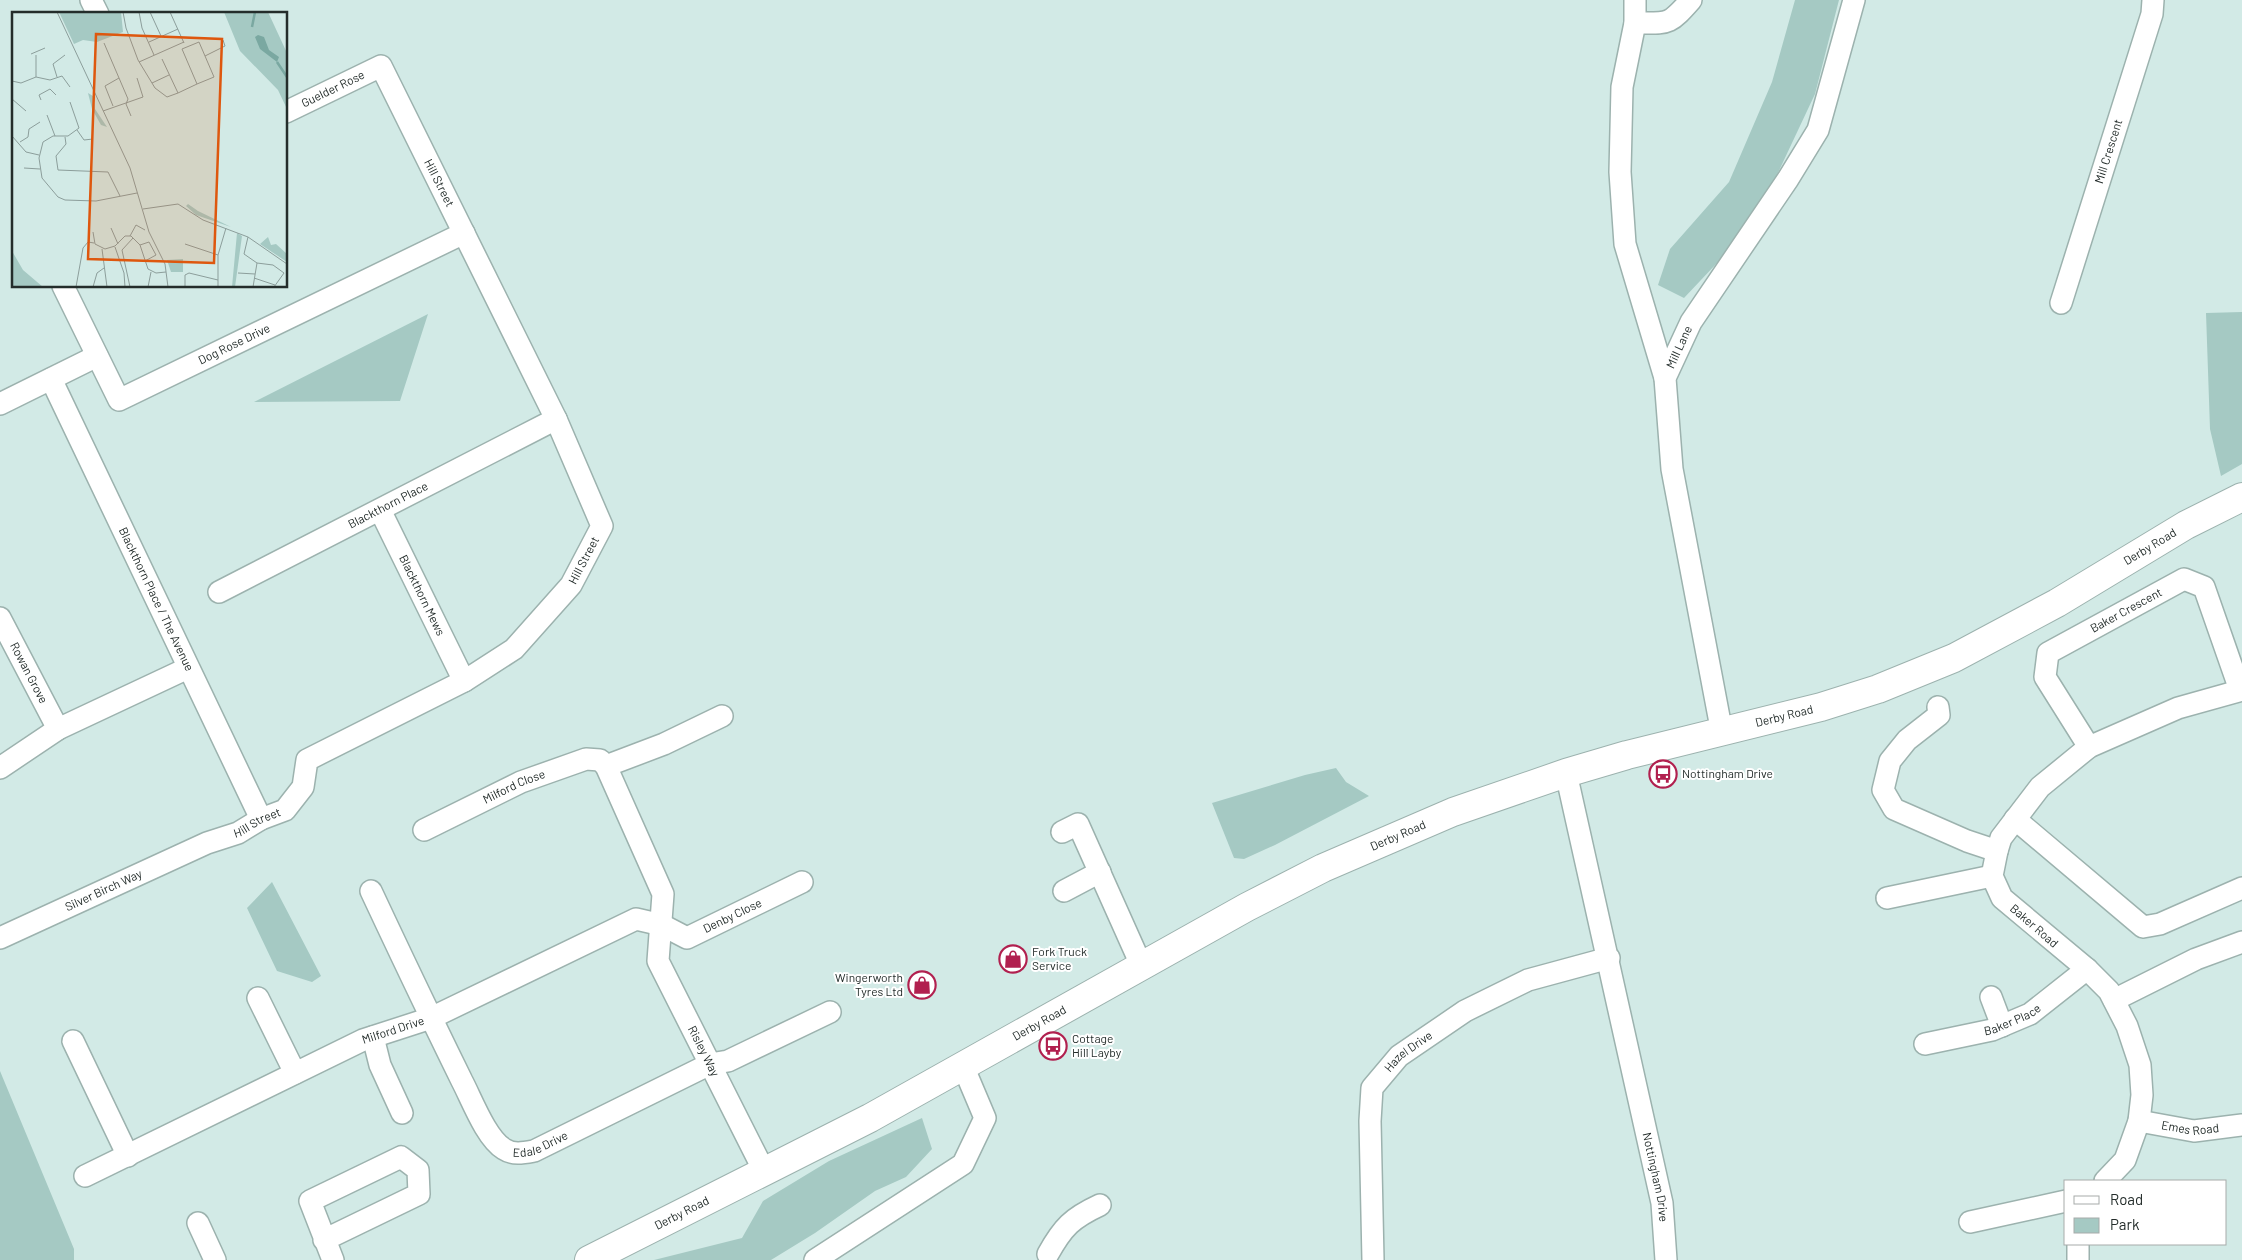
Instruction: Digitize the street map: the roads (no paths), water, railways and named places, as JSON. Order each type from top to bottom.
[{"type":"highway","name":"Derby Road","points":[[589,1260],[765,1172],[963,1066],[1247,907],[1323,868],[1453,812],[1566,773],[1627,755],[1821,707],[1878,689],[1954,658],[2057,603],[2186,525],[2242,497]]},
{"type":"street","points":[[91,0],[97,12]]},
{"type":"street","points":[[1635,0],[1635,23],[1622,87],[1620,172],[1625,244],[1665,378]]},
{"type":"street","points":[[1635,23],[1663,23],[1673,20],[1690,0]]},
{"type":"street","name":"Mill Lane","points":[[1722,733],[1672,469],[1665,378],[1691,322],[1818,130],[1854,0]]},
{"type":"street","name":"Mill Crescent","points":[[2061,303],[2152,14],[2153,0]]},
{"type":"street","name":"Guelder Rose","points":[[288,111],[380,66]]},
{"type":"street","name":"Hill Street","points":[[207,843],[238,833],[261,819],[285,810],[303,786],[307,760],[464,681],[514,649],[571,585],[602,526],[556,419],[380,66]]},
{"type":"street","name":"Dog Rose Drive","points":[[64,288],[119,400],[464,233]]},
{"type":"street","points":[[0,404],[97,356]]},
{"type":"street","name":"Blackthorn Place / The Avenue","points":[[51,379],[261,819]]},
{"type":"street","name":"Blackthorn Place","points":[[219,592],[556,419]]},
{"type":"street","name":"Blackthorn Mews","points":[[380,510],[464,681]]},
{"type":"street","name":"Baker Crescent","points":[[2089,746],[2046,677],[2048,653],[2184,579],[2204,587],[2241,690]]},
{"type":"street","name":"Rowan Grove","points":[[0,618],[58,729]]},
{"type":"street","points":[[0,768],[58,729],[188,668]]},
{"type":"street","points":[[1887,898],[1992,876],[2001,838],[2015,819],[2040,787],[2089,746],[2178,708],[2241,690]]},
{"type":"street","points":[[1938,707],[1939,715],[1906,740],[1890,761],[1883,790],[1894,809],[1967,841],[1997,851]]},
{"type":"street","points":[[662,925],[663,894],[606,766],[664,744],[722,716]]},
{"type":"street","name":"Milford Close","points":[[424,830],[521,782],[586,758],[600,760],[606,766]]},
{"type":"street","name":"Nottingham Drive","points":[[1566,773],[1609,958],[1662,1203],[1666,1260]]},
{"type":"street","points":[[2015,819],[2143,927],[2160,924],[2242,888]]},
{"type":"street","points":[[1062,832],[1078,824],[1142,967]]},
{"type":"street","name":"Silver Birch Way","points":[[0,938],[207,843]]},
{"type":"street","points":[[1064,891],[1100,872]]},
{"type":"street","name":"Baker Road","points":[[1992,876],[2002,898],[2067,955],[2087,969],[2109,991],[2127,1026],[2140,1065],[2142,1095],[2140,1121],[2125,1160],[2106,1180]]},
{"type":"street","name":"Denby Close","points":[[662,925],[687,938],[802,882]]},
{"type":"street","name":"Edale Drive","points":[[371,891],[431,1018],[492,1138],[504,1150],[516,1154],[534,1151],[710,1064],[728,1061],[830,1012]]},
{"type":"street","name":"Milford Drive","points":[[85,1176],[373,1036],[431,1018],[636,919],[662,925]]},
{"type":"street","name":"Risley Way","points":[[662,925],[658,962],[765,1172]]},
{"type":"street","points":[[2114,1000],[2196,959],[2242,942]]},
{"type":"street","name":"Hazel Drive","points":[[1373,1260],[1370,1122],[1372,1088],[1399,1056],[1465,1011],[1528,980],[1609,958]]},
{"type":"street","name":"Baker Place","points":[[1925,1044],[1992,1030],[2030,1014],[2055,992],[2087,969]]},
{"type":"street","points":[[1991,997],[2002,1026]]},
{"type":"street","points":[[258,998],[295,1073]]},
{"type":"street","points":[[373,1036],[380,1065],[402,1113]]},
{"type":"street","points":[[73,1041],[128,1156]]},
{"type":"street","points":[[816,1260],[963,1164],[985,1118],[963,1066]]},
{"type":"street","name":"Emes Road","points":[[2140,1121],[2194,1131],[2242,1125]]},
{"type":"street","points":[[324,1240],[419,1194],[418,1170],[401,1157],[310,1201],[324,1240],[333,1260]]},
{"type":"street","points":[[1970,1222],[2064,1201]]},
{"type":"street","points":[[1048,1254],[1059,1233],[1068,1224],[1100,1205]]},
{"type":"street","points":[[198,1223],[215,1260]]},
{"type":"street","points":[[2078,1245],[2078,1260]]},
{"type":"place","name":"Nottingham Drive","points":[[1663,774]]},
{"type":"place","name":"Fork Truck Service","points":[[1013,959]]},
{"type":"place","name":"Wingerworth Tyres Ltd","points":[[922,985]]},
{"type":"place","name":"Cottage Hill Layby","points":[[1053,1046]]}]
